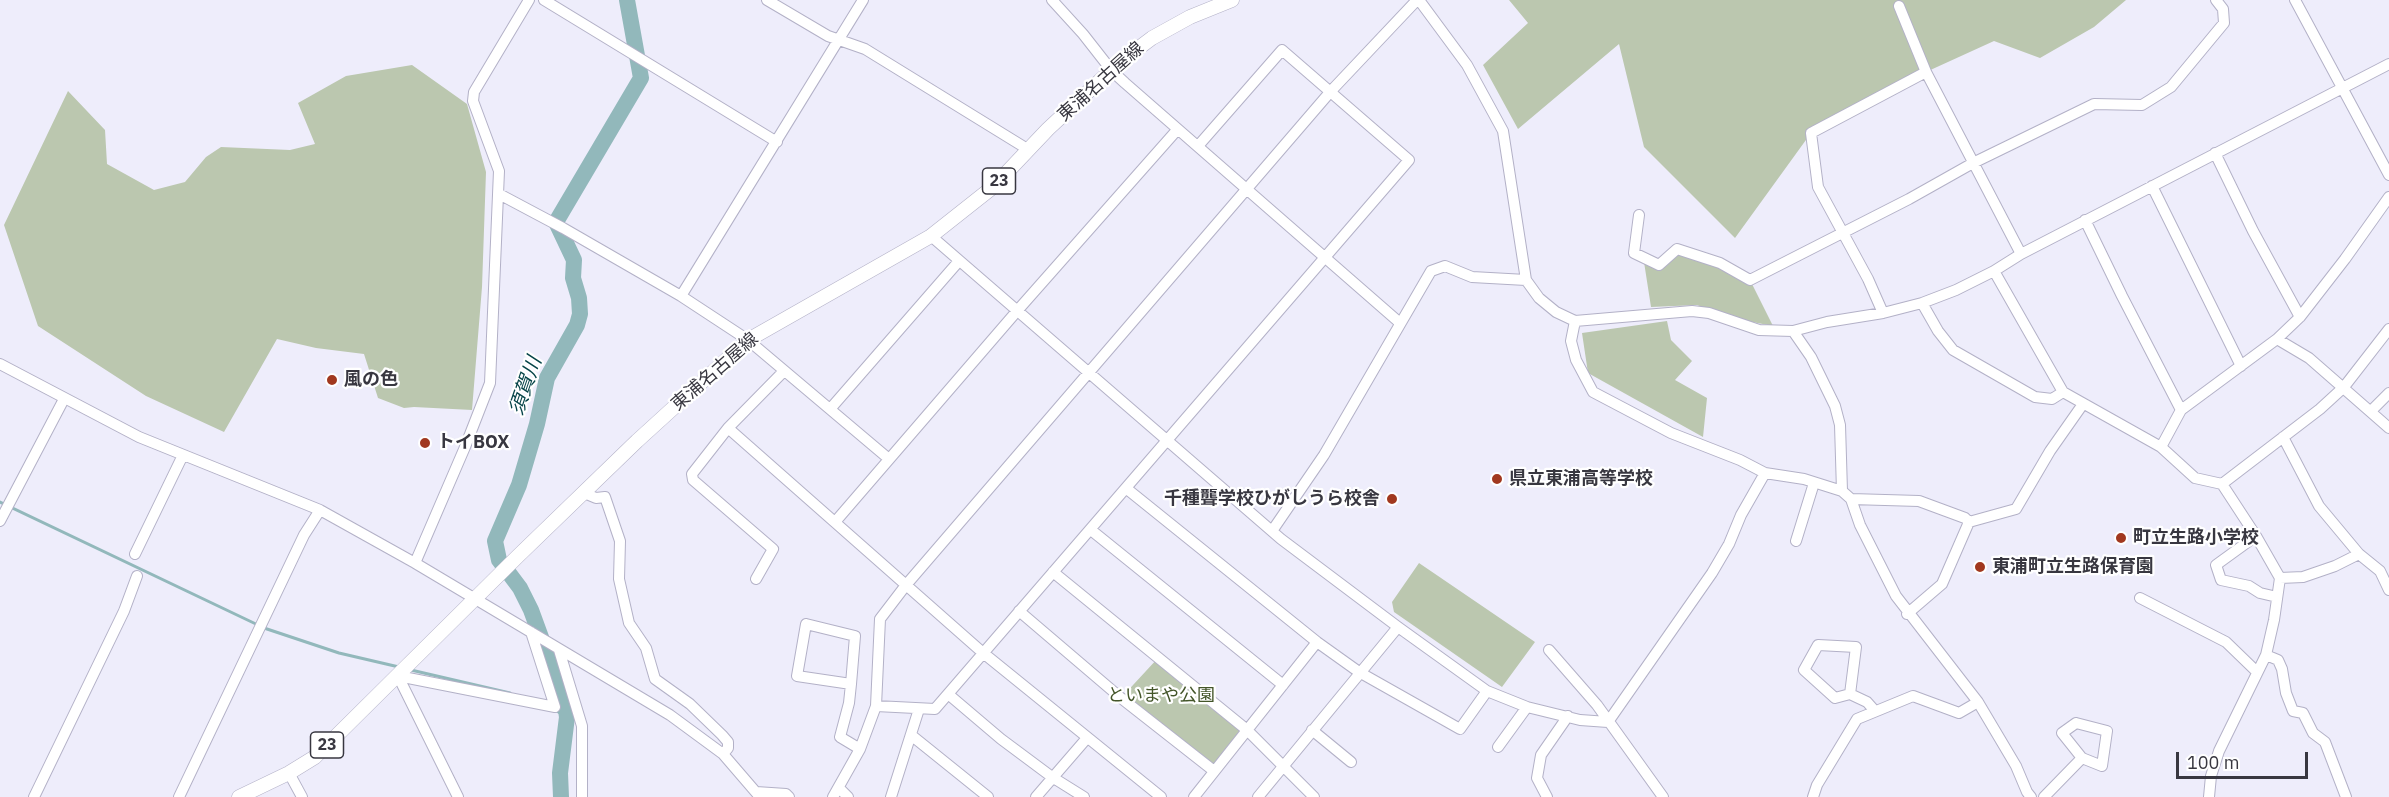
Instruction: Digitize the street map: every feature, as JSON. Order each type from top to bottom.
[{"type":"main road","name":"東浦名古屋線","points":[[238,797],[289,773],[315,757],[518,556],[748,340],[930,236],[993,187],[1048,129],[1120,62],[1152,38],[1191,17],[1232,0]]},
{"type":"street","points":[[415,563],[490,383],[499,171],[475,110],[474,92],[530,0]]},
{"type":"street","points":[[544,0],[777,142]]},
{"type":"street","points":[[767,0],[828,36],[865,48],[1029,150]]},
{"type":"street","points":[[681,296],[863,0]]},
{"type":"street","points":[[1052,0],[1112,71],[1400,323]]},
{"type":"street","points":[[848,797],[836,792],[860,749],[876,706],[880,619],[906,585],[1331,91],[1418,0],[1467,65],[1503,131],[1526,280],[1539,298],[1556,312],[1575,321],[1692,311],[1709,313],[1759,330],[1793,331],[1922,303],[1956,290],[1994,271],[2085,220],[2389,64]]},
{"type":"street","points":[[1639,215],[1634,253],[1659,265],[1677,249],[1720,264],[1750,280],[1973,163],[2094,104],[2142,105],[2171,87],[2224,23],[2223,9],[2216,0]]},
{"type":"street","points":[[2295,0],[2389,175]]},
{"type":"street","points":[[1899,6],[1926,72],[2021,254]]},
{"type":"street","points":[[876,706],[935,709],[1409,160],[1282,50],[1198,146]]},
{"type":"street","points":[[1884,313],[1869,279],[1818,188],[1811,133],[1926,72]]},
{"type":"street","points":[[835,522],[1017,310],[1177,130]]},
{"type":"street","points":[[2215,153],[2253,231],[2300,317]]},
{"type":"street","points":[[2152,186],[2241,366]]},
{"type":"street","points":[[499,194],[681,296],[748,340],[889,459]]},
{"type":"street","points":[[2161,447],[2181,410],[2277,339],[2300,317],[2389,197]]},
{"type":"street","points":[[2085,220],[2181,410]]},
{"type":"street","points":[[930,236],[1272,531],[1487,691],[1527,707],[1580,720],[1608,722]]},
{"type":"street","points":[[831,408],[959,261]]},
{"type":"street","points":[[1272,531],[1324,455],[1431,271],[1445,266],[1472,277],[1526,280]]},
{"type":"street","points":[[1994,271],[2063,392],[2161,447],[2194,478],[2222,484],[2280,578],[2266,655],[2219,751],[2211,776],[2209,797]]},
{"type":"street","points":[[1922,303],[1938,331],[1953,350],[2035,397],[2052,399],[2063,392]]},
{"type":"street","points":[[1575,321],[1571,340],[1576,360],[1593,392],[1671,433],[1740,460],[1766,473],[1804,479],[1842,490],[1851,499],[1860,525],[1896,596],[1907,614],[1978,702],[2016,766],[2026,792],[2031,797]]},
{"type":"street","points":[[2222,484],[2320,409],[2344,387],[2389,329]]},
{"type":"street","points":[[1793,331],[1811,357],[1835,406],[1842,443],[1842,490]]},
{"type":"street","points":[[2277,339],[2309,358],[2389,428]]},
{"type":"street","points":[[0,364],[139,437],[320,510],[415,563],[670,715],[723,754],[758,795],[786,794],[789,797]]},
{"type":"street","points":[[756,579],[773,549],[693,480],[693,474],[728,428],[784,371]]},
{"type":"street","points":[[2371,411],[2389,393]]},
{"type":"street","points":[[0,521],[64,399]]},
{"type":"street","points":[[1907,614],[1942,584],[1969,522],[2016,508],[2050,451],[2083,404]]},
{"type":"street","points":[[728,428],[982,652],[1161,797]]},
{"type":"street","points":[[2283,438],[2319,506],[2359,554],[2385,567],[2389,590]]},
{"type":"street","points":[[135,554],[183,454]]},
{"type":"street","points":[[1608,722],[1712,573],[1766,473]]},
{"type":"street","points":[[1796,541],[1814,483]]},
{"type":"street","points":[[1127,489],[1317,642],[1359,672],[1460,729],[1487,691]]},
{"type":"street","points":[[584,494],[596,498],[605,497],[620,541],[619,579],[629,623],[646,648],[655,679],[690,704],[722,735],[728,742],[728,748],[723,754]]},
{"type":"street","points":[[1851,499],[1919,501],[1965,518],[1969,522]]},
{"type":"street","points":[[179,797],[304,535],[320,510]]},
{"type":"street","points":[[1090,530],[1283,685]]},
{"type":"street","points":[[2256,536],[2216,565],[2218,572],[2221,580],[2249,586],[2260,593],[2277,597]]},
{"type":"street","points":[[2280,578],[2304,577],[2335,566],[2359,554]]},
{"type":"street","points":[[1053,572],[1247,730],[1314,797]]},
{"type":"street","points":[[34,797],[124,611],[137,576]]},
{"type":"street","points":[[2140,598],[2226,642],[2258,672]]},
{"type":"street","points":[[1019,611],[1121,698],[1214,771]]},
{"type":"street","points":[[851,684],[797,676],[806,624],[855,636],[851,684],[849,703],[840,737],[860,749]]},
{"type":"street","points":[[1258,797],[1398,627]]},
{"type":"street","points":[[403,671],[555,707],[531,632]]},
{"type":"street","points":[[1194,797],[1317,642]]},
{"type":"street","points":[[1850,694],[1856,647],[1818,645],[1804,670],[1835,698],[1850,694],[1867,702],[1875,711]]},
{"type":"street","points":[[558,649],[582,726],[582,797]]},
{"type":"street","points":[[1549,650],[1608,722],[1663,797]]},
{"type":"street","points":[[2266,655],[2278,660],[2293,711],[2303,713],[2313,733],[2325,742],[2346,797]]},
{"type":"street","points":[[403,671],[458,797]]},
{"type":"street","points":[[948,694],[1001,739],[1052,777],[1084,797]]},
{"type":"street","points":[[1813,797],[1817,785],[1857,719],[1913,696],[1959,713],[1978,702]]},
{"type":"street","points":[[1498,747],[1527,707]]},
{"type":"street","points":[[891,797],[919,709]]},
{"type":"street","points":[[1547,797],[1537,778],[1541,755],[1568,716]]},
{"type":"street","points":[[2076,723],[2107,730],[2102,766],[2082,758],[2062,733],[2076,723]]},
{"type":"street","points":[[1312,730],[1351,762]]},
{"type":"street","points":[[911,735],[988,797]]},
{"type":"street","points":[[1036,797],[1087,738]]},
{"type":"street","points":[[2044,797],[2082,758]]},
{"type":"street","points":[[289,773],[302,797]]},
{"type":"green space","points":[[1509,0],[2126,0],[2094,27],[2040,58],[1994,41],[1926,72],[1811,133],[1735,238],[1644,147],[1619,44],[1518,129],[1483,65],[1528,23]]},
{"type":"green space","points":[[412,65],[467,104],[486,172],[482,287],[472,410],[404,408],[378,398],[364,354],[316,348],[277,339],[224,432],[146,396],[38,326],[4,225],[68,91],[105,130],[107,164],[154,190],[185,182],[206,157],[221,147],[290,150],[315,144],[298,103],[346,76]]},
{"type":"green space","points":[[1677,249],[1750,280],[1773,326],[1732,318],[1697,305],[1651,307],[1644,262],[1659,265]]},
{"type":"green space","points":[[1667,321],[1671,340],[1692,361],[1675,380],[1707,398],[1703,437],[1588,373],[1582,333]]},
{"type":"green space","points":[[1419,563],[1535,642],[1502,687],[1394,612],[1392,602]]},
{"type":"green space","name":"といまや公園","points":[[1158,658],[1247,730],[1214,771],[1121,698]]},
{"type":"waterway","name":"須賀川","points":[[561,797],[560,773],[567,717],[565,703],[531,610],[520,588],[499,560],[495,541],[519,485],[537,424],[547,378],[577,325],[580,314],[579,298],[573,278],[574,260],[556,222],[641,78],[627,0]]},
{"type":"waterway","points":[[0,502],[258,625]]},
{"type":"waterway","points":[[264,628],[339,653],[399,667]]},
{"type":"waterway","points":[[411,670],[510,693]]},
{"type":"waterway","points":[[555,710],[567,717]]},
{"type":"place","name":"風の色","points":[[332,380]]},
{"type":"place","name":"トイBOX","points":[[425,443]]},
{"type":"place","name":"県立東浦高等学校","points":[[1497,479]]},
{"type":"place","name":"千種聾学校ひがしうら校舎","points":[[1392,499]]},
{"type":"place","name":"町立生路小学校","points":[[2121,538]]},
{"type":"place","name":"東浦町立生路保育園","points":[[1980,567]]}]
